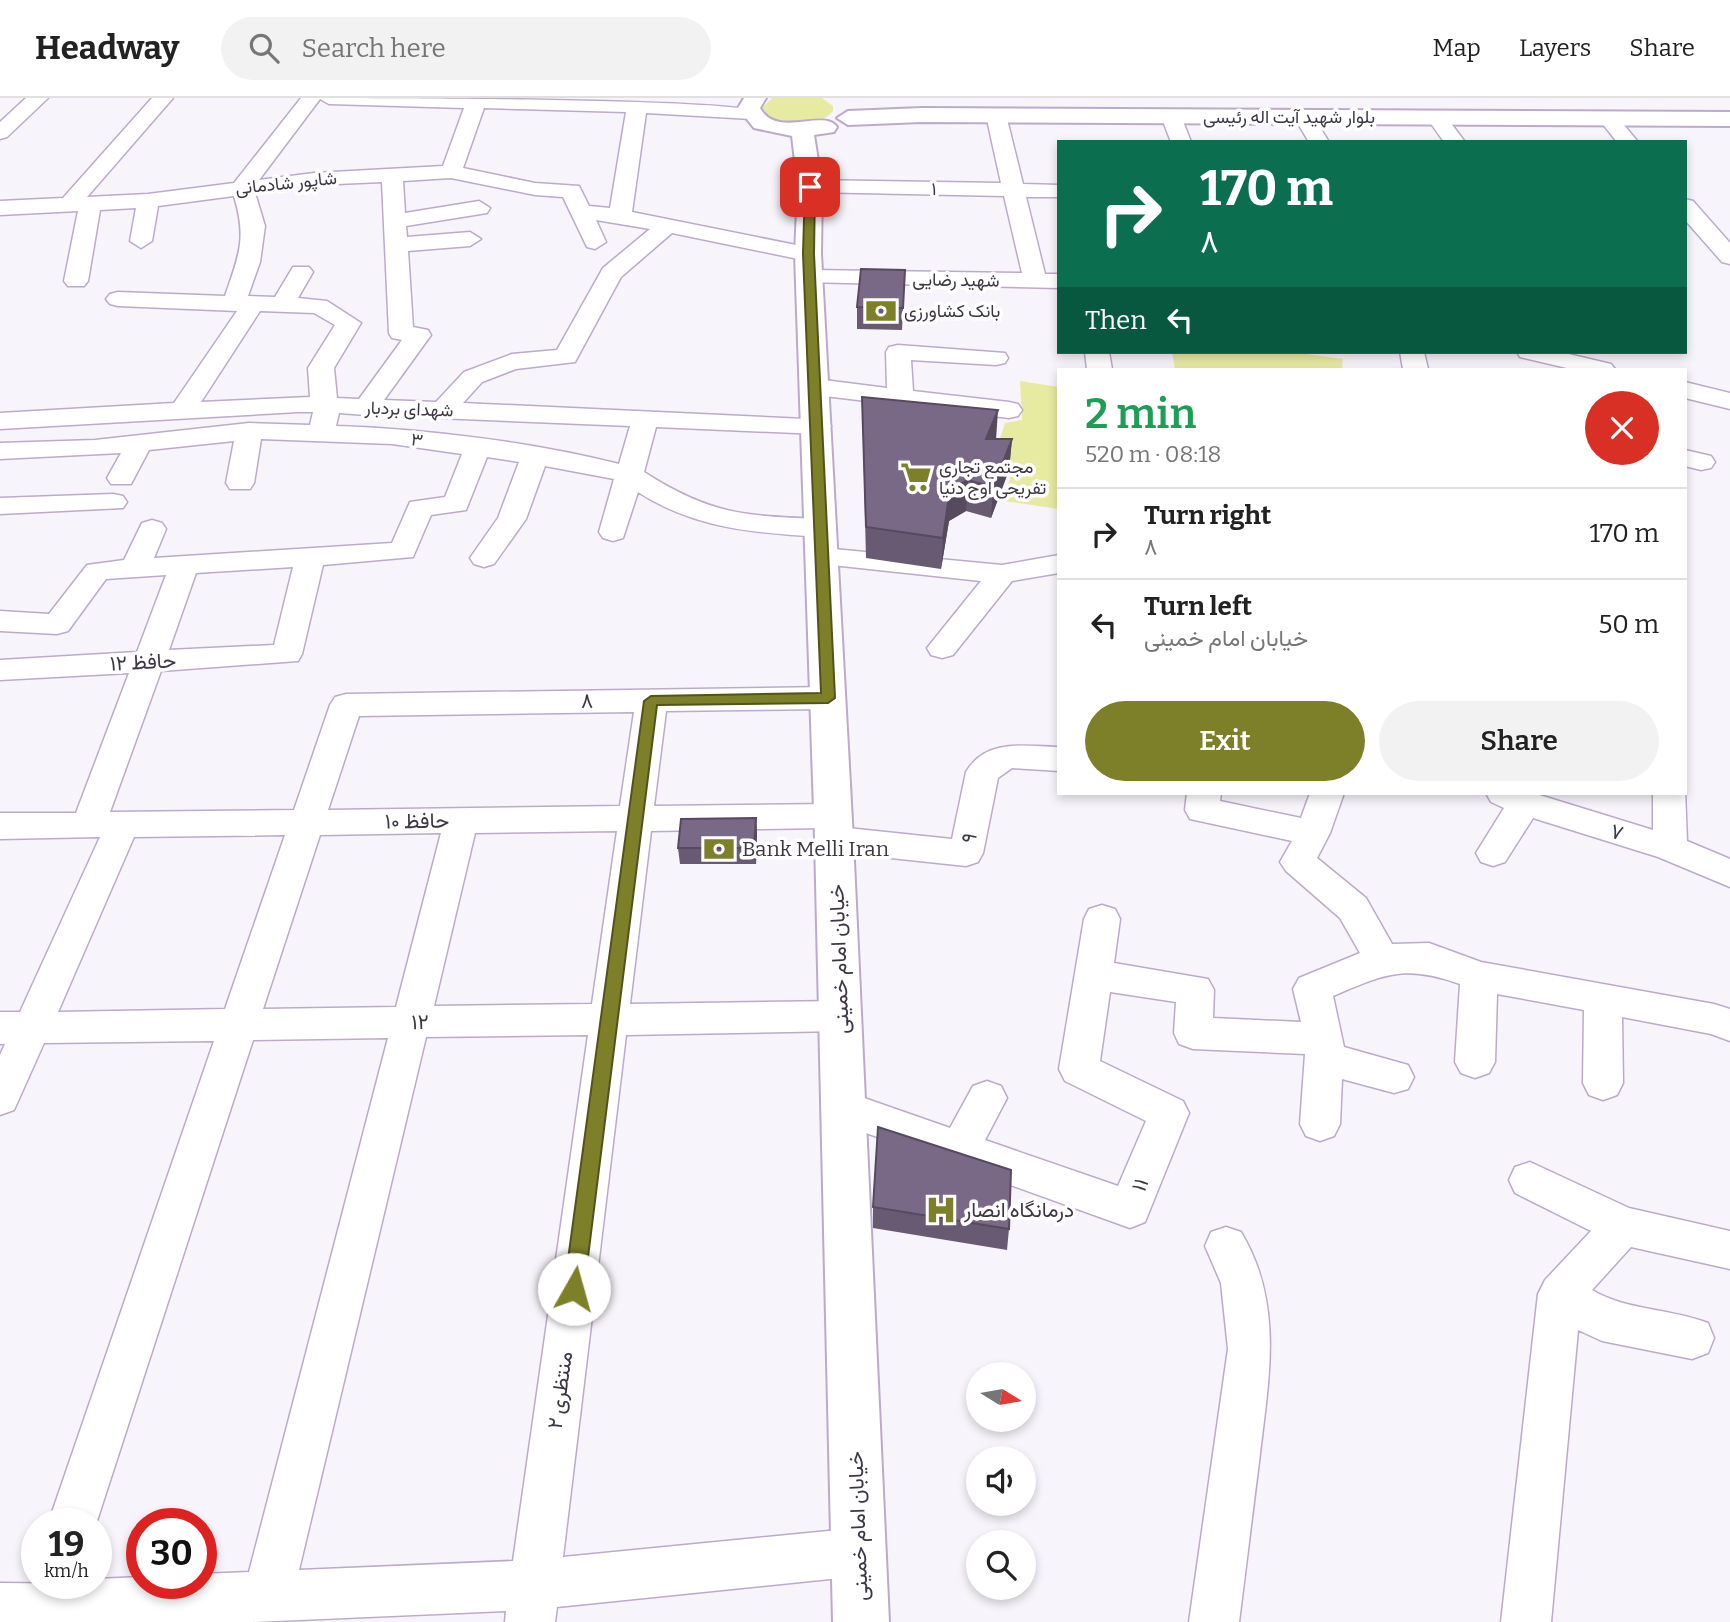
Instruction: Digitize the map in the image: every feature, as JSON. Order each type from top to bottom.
[{"type":"main road","name":"بلوار شهید آیت اله رئیسی","points":[[876,98],[925,103],[1532,112],[1608,118],[1730,119]]},
{"type":"main road","points":[[747,103],[764,124],[802,130]]},
{"type":"main road","name":"بلوار شهید آیت اله رئیسی","points":[[802,130],[829,126],[849,108],[996,116],[1437,118],[1532,112],[1730,107]]},
{"type":"main road","name":"خیابان امام خمینی","points":[[802,130],[810,187],[810,266],[834,827],[861,1622]]},
{"type":"street","points":[[0,133],[38,98]]},
{"type":"street","points":[[76,281],[80,204],[163,98]]},
{"type":"street","points":[[183,409],[244,304],[254,226],[242,187],[311,98]]},
{"type":"street","points":[[329,98],[637,107],[747,103]]},
{"type":"street","points":[[670,98],[747,103]]},
{"type":"street","points":[[451,172],[476,102]]},
{"type":"street","points":[[620,216],[637,107]]},
{"type":"street","points":[[996,116],[1035,281]]},
{"type":"street","points":[[1171,116],[1180,140]]},
{"type":"street","points":[[1304,117],[1318,140]]},
{"type":"street","points":[[1437,118],[1454,140]]},
{"type":"street","points":[[1608,118],[1626,140]]},
{"type":"street","points":[[316,186],[328,153]]},
{"type":"street","name":"شاپور شادمانی","points":[[0,208],[148,201],[242,187],[316,186],[392,174],[451,172],[535,189],[571,191],[581,212]]},
{"type":"street","points":[[366,407],[419,335],[401,333],[392,174]]},
{"type":"street","name":"۱","points":[[810,187],[1057,191]]},
{"type":"street","points":[[141,241],[148,201]]},
{"type":"street","points":[[395,221],[479,208]]},
{"type":"street","points":[[1687,208],[1730,257]]},
{"type":"street","points":[[581,212],[595,242]]},
{"type":"street","name":"شهید رضایی","points":[[581,212],[620,216],[667,226],[810,266],[1057,281]]},
{"type":"street","points":[[443,410],[473,377],[512,362],[566,357],[611,273],[667,226]]},
{"type":"street","points":[[396,245],[470,239]]},
{"type":"street","points":[[283,304],[301,272]]},
{"type":"street","points":[[118,299],[146,283],[244,304],[319,306],[349,323],[321,368],[321,391],[327,405],[321,433]]},
{"type":"street","points":[[900,397],[898,352],[996,358]]},
{"type":"street","points":[[1541,354],[1594,362]]},
{"type":"street","points":[[816,387],[1009,410]]},
{"type":"street","points":[[1687,390],[1730,401]]},
{"type":"street","name":"شهدای بردبار","points":[[0,421],[183,409],[327,405],[818,426]]},
{"type":"street","points":[[392,436],[407,409]]},
{"type":"street","points":[[613,532],[645,419]]},
{"type":"street","points":[[240,483],[249,430]]},
{"type":"street","name":"۳","points":[[0,451],[49,477],[139,444],[249,430],[392,436],[584,463],[630,475],[661,495],[706,516],[823,543]]},
{"type":"street","points":[[0,506],[49,477],[117,490],[139,444]]},
{"type":"street","points":[[0,621],[57,624],[97,571],[135,569],[206,556],[310,557],[403,551],[420,508],[456,504],[477,449]]},
{"type":"street","points":[[484,558],[512,519],[535,456]]},
{"type":"street","points":[[135,569],[152,529]]},
{"type":"street","points":[[823,543],[1002,574],[1057,564]]},
{"type":"street","points":[[0,1098],[15,1027],[105,825],[151,662],[206,556]]},
{"type":"street","name":"حافظ ۱۲","points":[[0,670],[287,654],[310,557]]},
{"type":"street","points":[[942,648],[1002,574]]},
{"type":"street","name":"۸","points":[[307,822],[346,705],[828,698]]},
{"type":"street","name":"منتظری ۲","points":[[532,1604],[651,701]]},
{"type":"street","name":"۹","points":[[834,827],[966,853],[984,772],[1006,756],[1057,759]]},
{"type":"street","points":[[1204,795],[1202,810],[1313,833]]},
{"type":"street","points":[[1326,795],[1313,833],[1298,862],[1353,908],[1382,959]]},
{"type":"street","points":[[1670,795],[1670,848]]},
{"type":"street","points":[[1493,853],[1514,798]]},
{"type":"street","name":"۷","points":[[1514,798],[1670,848],[1730,874]]},
{"type":"street","name":"حافظ ۱۰","points":[[0,826],[637,818],[834,827]]},
{"type":"street","points":[[268,1596],[461,820]]},
{"type":"street","points":[[77,1508],[307,822]]},
{"type":"street","name":"۱۱","points":[[844,1108],[1130,1209],[1169,1113],[1079,1069],[1102,919]]},
{"type":"street","points":[[1320,1124],[1324,1048],[1312,989],[1382,959],[1429,958],[1479,976],[1603,998],[1730,1025]]},
{"type":"street","points":[[1094,975],[1195,990],[1193,1033],[1324,1048],[1394,1077]]},
{"type":"street","points":[[1475,1062],[1479,976]]},
{"type":"street","points":[[1603,998],[1603,1083]]},
{"type":"street","name":"۱۲","points":[[15,1027],[841,1016]]},
{"type":"street","points":[[959,1149],[987,1098]]},
{"type":"street","points":[[1530,1180],[1623,1226],[1730,1250]]},
{"type":"street","points":[[1526,1622],[1560,1294],[1623,1226]]},
{"type":"street","points":[[1214,1622],[1250,1349],[1248,1307],[1238,1263],[1226,1246]]},
{"type":"street","points":[[1560,1294],[1602,1320],[1692,1338]]},
{"type":"street","points":[[21,1605],[268,1596],[335,1608],[532,1604],[859,1552]]},
{"type":"green space","points":[[772,98],[822,98],[833,106],[833,111],[817,122],[785,124],[766,116],[760,110]]},
{"type":"green space","points":[[1172,354],[1306,354],[1343,359],[1342,368],[1175,368]]},
{"type":"green space","points":[[1020,381],[1057,387],[1057,509],[1004,501],[1013,467],[991,466],[1005,423],[1022,420]]},
{"type":"building","points":[[861,269],[905,270],[903,308],[857,307]]},
{"type":"building","points":[[862,397],[998,410],[986,439],[1012,439],[993,487],[968,480],[950,489],[943,538],[866,527]]},
{"type":"building","points":[[756,818],[754,848],[678,848],[681,819]]},
{"type":"building","name":"درمانگاه انصار","points":[[878,1127],[1011,1170],[1009,1229],[873,1207]]},
{"type":"place","name":"بانک کشاورزی","points":[[881,311]]},
{"type":"place","name":"مجتمع تجاری تفریحی اوج دنیا","points":[[916,477]]},
{"type":"place","name":"Bank Melli Iran","points":[[719,849]]},
{"type":"place","name":"درمانگاه انصار","points":[[941,1210]]},
{"type":"route","points":[[574,1289],[651,701],[828,698],[818,426],[808,254],[810,187]]}]
